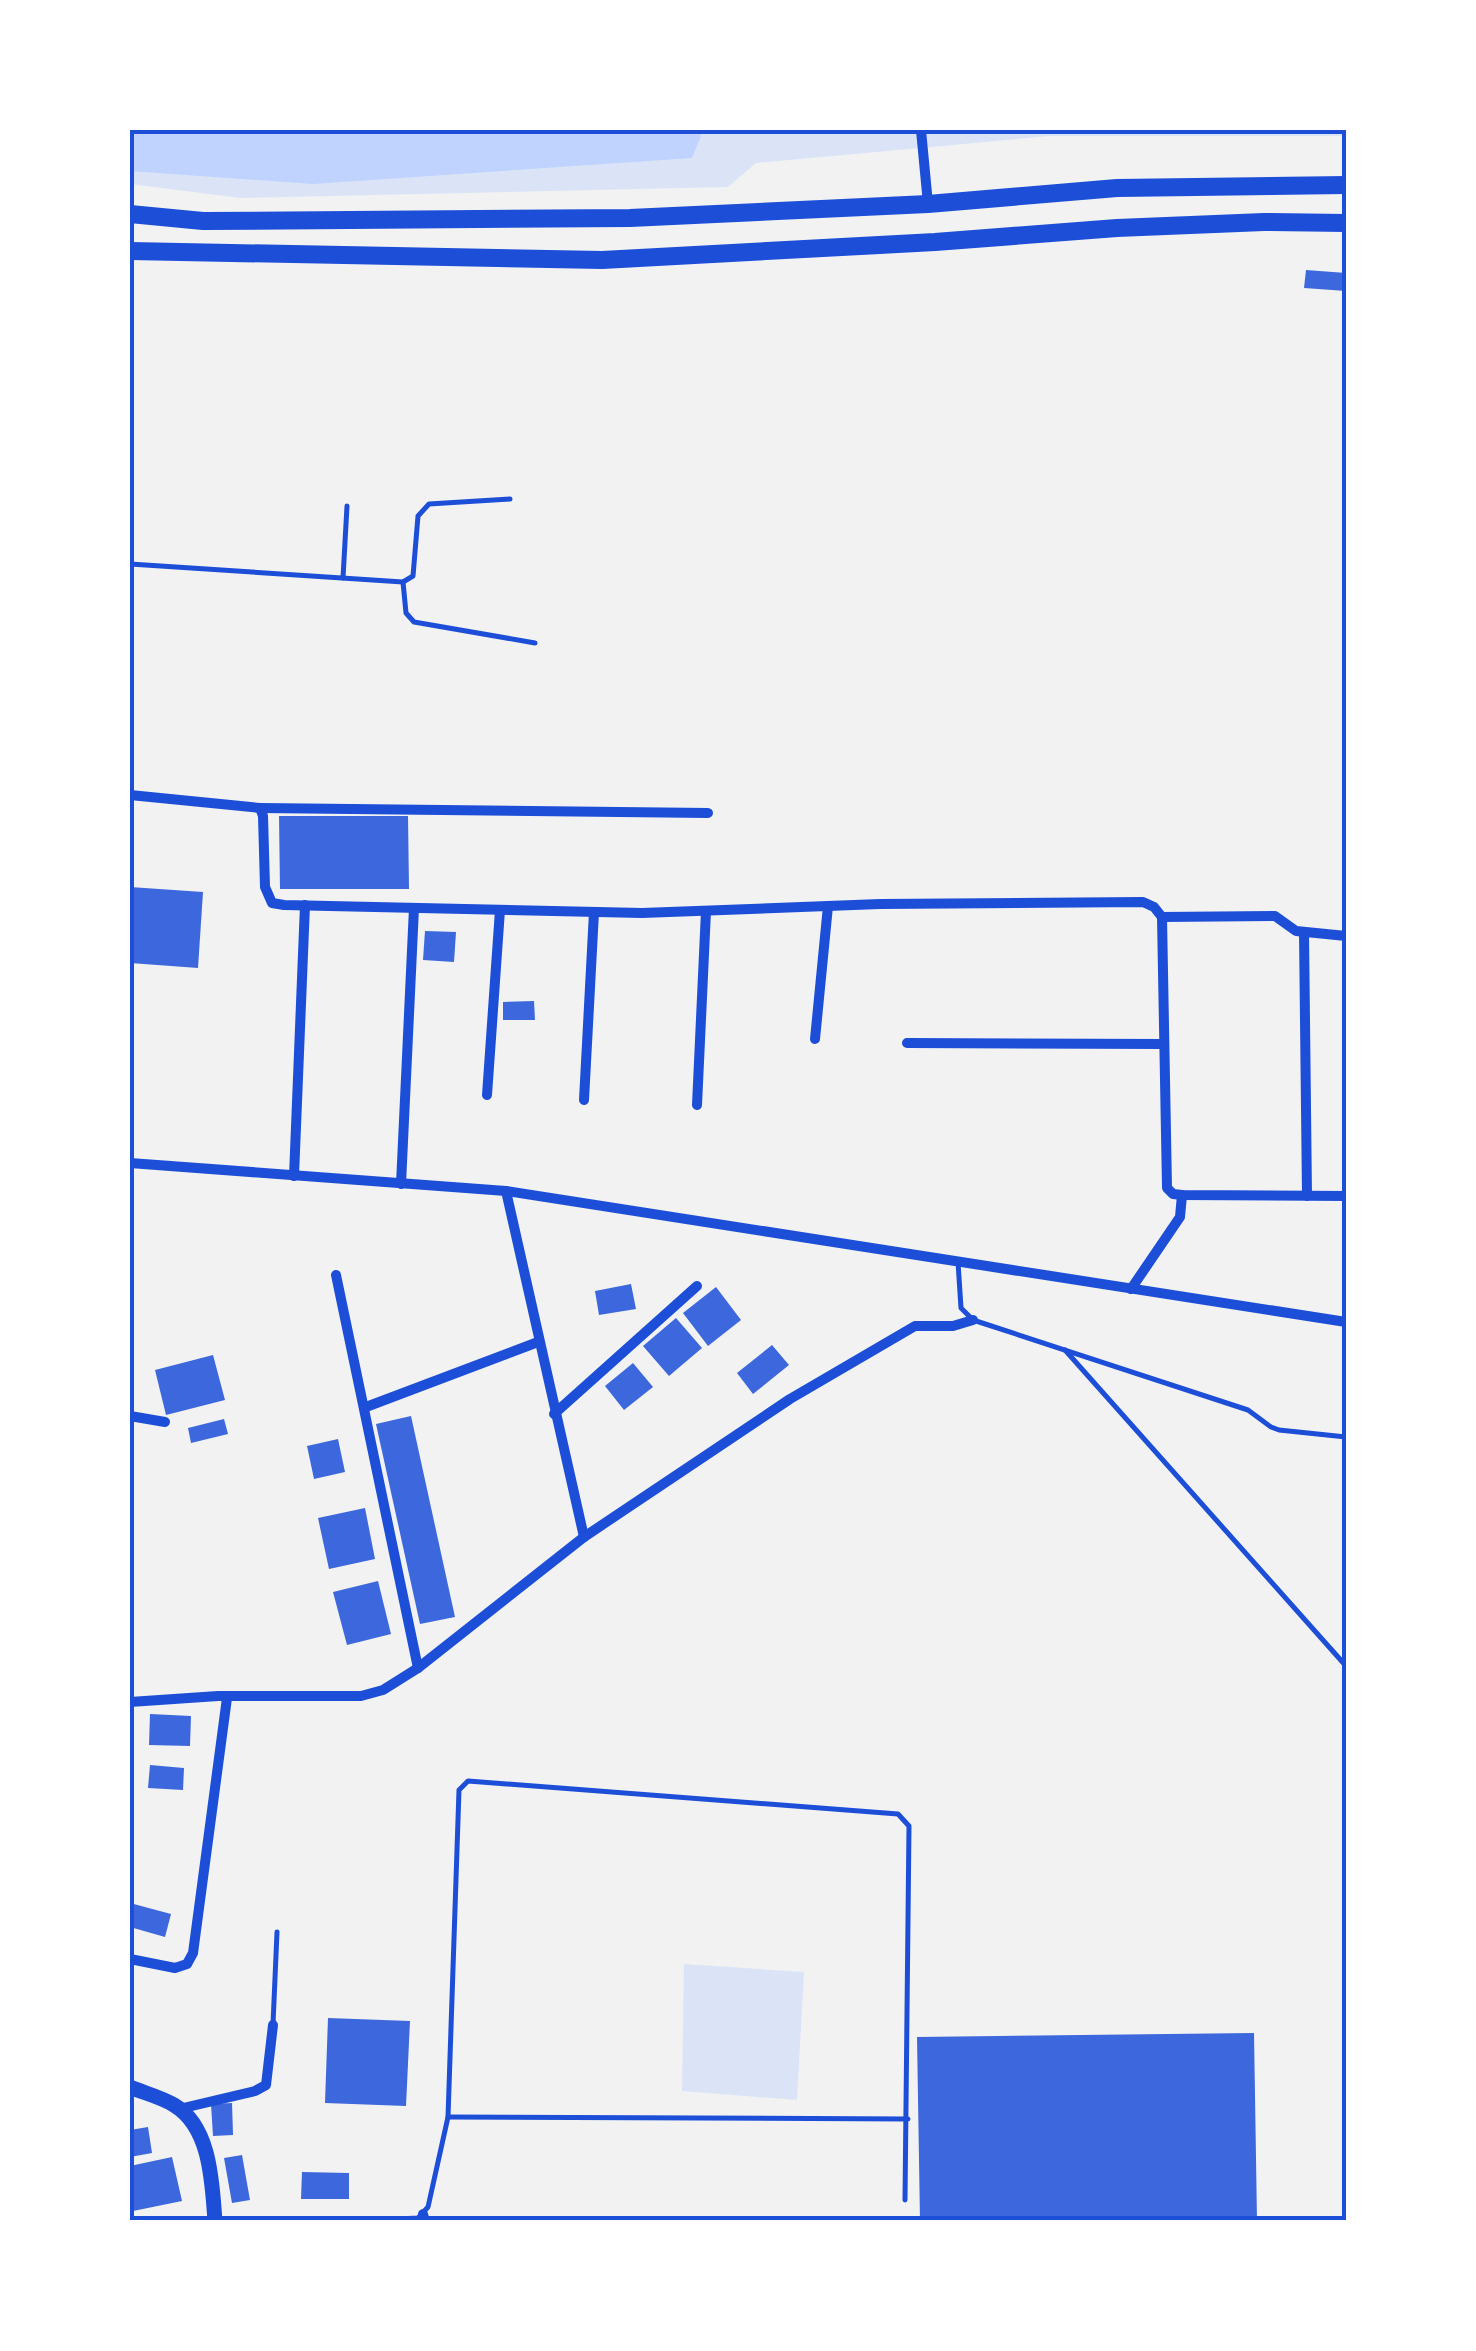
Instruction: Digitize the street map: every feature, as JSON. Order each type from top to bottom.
[{"type":"highway","points":[[130,214],[203,221],[630,218],[928,204],[1117,188],[1346,185]]},
{"type":"highway","points":[[130,250],[602,260],[1117,228],[1264,222],[1346,224]]},
{"type":"main road","points":[[130,2087],[179,2109],[192,2120],[202,2140],[215,2221]]},
{"type":"street","points":[[921,130],[928,204]]},
{"type":"street","points":[[130,795],[260,808],[708,813]]},
{"type":"street","points":[[260,808],[265,887],[272,903],[594,912],[1143,902],[1162,917],[1167,1188],[1182,1195],[1346,1196]]},
{"type":"street","points":[[294,1176],[305,906]]},
{"type":"street","points":[[815,1039],[828,906]]},
{"type":"street","points":[[400,1184],[414,908]]},
{"type":"street","points":[[487,1095],[500,910]]},
{"type":"street","points":[[696,1105],[706,910]]},
{"type":"street","points":[[584,1100],[594,912]]},
{"type":"street","points":[[1162,917],[1275,916],[1296,931],[1346,936]]},
{"type":"street","points":[[1304,932],[1307,1196]]},
{"type":"street","points":[[907,1043],[1164,1044]]},
{"type":"street","points":[[130,1163],[506,1192],[1346,1322]]},
{"type":"street","points":[[506,1192],[584,1537]]},
{"type":"street","points":[[1132,1289],[1180,1218],[1182,1195]]},
{"type":"street","points":[[336,1275],[418,1668]]},
{"type":"street","points":[[554,1414],[697,1286]]},
{"type":"street","points":[[130,1702],[361,1696],[383,1690],[418,1668],[584,1537],[790,1400],[915,1326],[953,1326],[972,1320]]},
{"type":"street","points":[[366,1408],[538,1342]]},
{"type":"street","points":[[130,1416],[165,1422]]},
{"type":"street","points":[[130,1959],[174,1968],[187,1964],[193,1953],[227,1698]]},
{"type":"street","points":[[179,2109],[266,2085],[272,2025]]},
{"type":"lane","points":[[130,564],[402,582],[413,576],[418,516],[430,504],[510,499]]},
{"type":"lane","points":[[343,578],[348,506]]},
{"type":"lane","points":[[402,582],[406,613],[414,622],[535,643]]},
{"type":"lane","points":[[958,1262],[961,1308],[972,1320],[1248,1410],[1270,1427],[1346,1437]]},
{"type":"lane","points":[[1062,1347],[1346,1666]]},
{"type":"lane","points":[[357,2221],[424,2218],[428,2207],[448,2117],[460,1790],[468,1781],[898,1814],[905,1819],[909,1826],[906,2200]]},
{"type":"lane","points":[[272,2025],[276,1932]]},
{"type":"lane","points":[[448,2117],[908,2119]]},
{"type":"shaded area","points":[[130,130],[1346,130],[1346,136],[1050,136],[756,163],[728,187],[240,198],[130,184]]},
{"type":"shaded area","points":[[684,1964],[804,1972],[797,2100],[682,2091]]},
{"type":"water","points":[[130,130],[698,130],[701,136],[692,158],[313,184],[130,171]]},
{"type":"building","points":[[1306,270],[1346,273],[1346,291],[1304,288]]},
{"type":"building","points":[[279,816],[408,816],[409,889],[280,889]]},
{"type":"building","points":[[130,887],[203,892],[198,968],[130,963]]},
{"type":"building","points":[[425,931],[456,932],[454,962],[423,960]]},
{"type":"building","points":[[534,1001],[535,1020],[503,1020],[503,1002]]},
{"type":"building","points":[[631,1284],[636,1309],[599,1315],[595,1291]]},
{"type":"building","points":[[716,1287],[741,1320],[708,1346],[683,1313]]},
{"type":"building","points":[[676,1318],[702,1348],[669,1376],[643,1346]]},
{"type":"building","points":[[772,1345],[789,1365],[753,1394],[737,1373]]},
{"type":"building","points":[[213,1355],[225,1400],[166,1415],[155,1370]]},
{"type":"building","points":[[633,1363],[653,1387],[624,1410],[605,1386]]},
{"type":"building","points":[[411,1416],[455,1617],[420,1624],[376,1424]]},
{"type":"building","points":[[224,1419],[228,1434],[191,1443],[188,1428]]},
{"type":"building","points":[[338,1439],[345,1472],[314,1479],[307,1446]]},
{"type":"building","points":[[365,1508],[375,1559],[329,1569],[318,1518]]},
{"type":"building","points":[[378,1581],[391,1634],[347,1645],[333,1592]]},
{"type":"building","points":[[150,1714],[191,1716],[190,1746],[149,1745]]},
{"type":"building","points":[[150,1765],[184,1768],[183,1790],[148,1788]]},
{"type":"building","points":[[130,1903],[171,1914],[165,1937],[130,1927]]},
{"type":"building","points":[[328,2018],[410,2021],[406,2106],[325,2103]]},
{"type":"building","points":[[1254,2033],[1257,2221],[920,2221],[917,2037]]},
{"type":"building","points":[[232,2103],[233,2135],[213,2136],[211,2104]]},
{"type":"building","points":[[148,2127],[152,2153],[130,2157],[130,2130]]},
{"type":"building","points":[[242,2155],[250,2200],[232,2203],[224,2158]]},
{"type":"building","points":[[172,2157],[182,2201],[133,2211],[130,2166]]},
{"type":"building","points":[[302,2172],[349,2173],[349,2199],[301,2199]]}]
